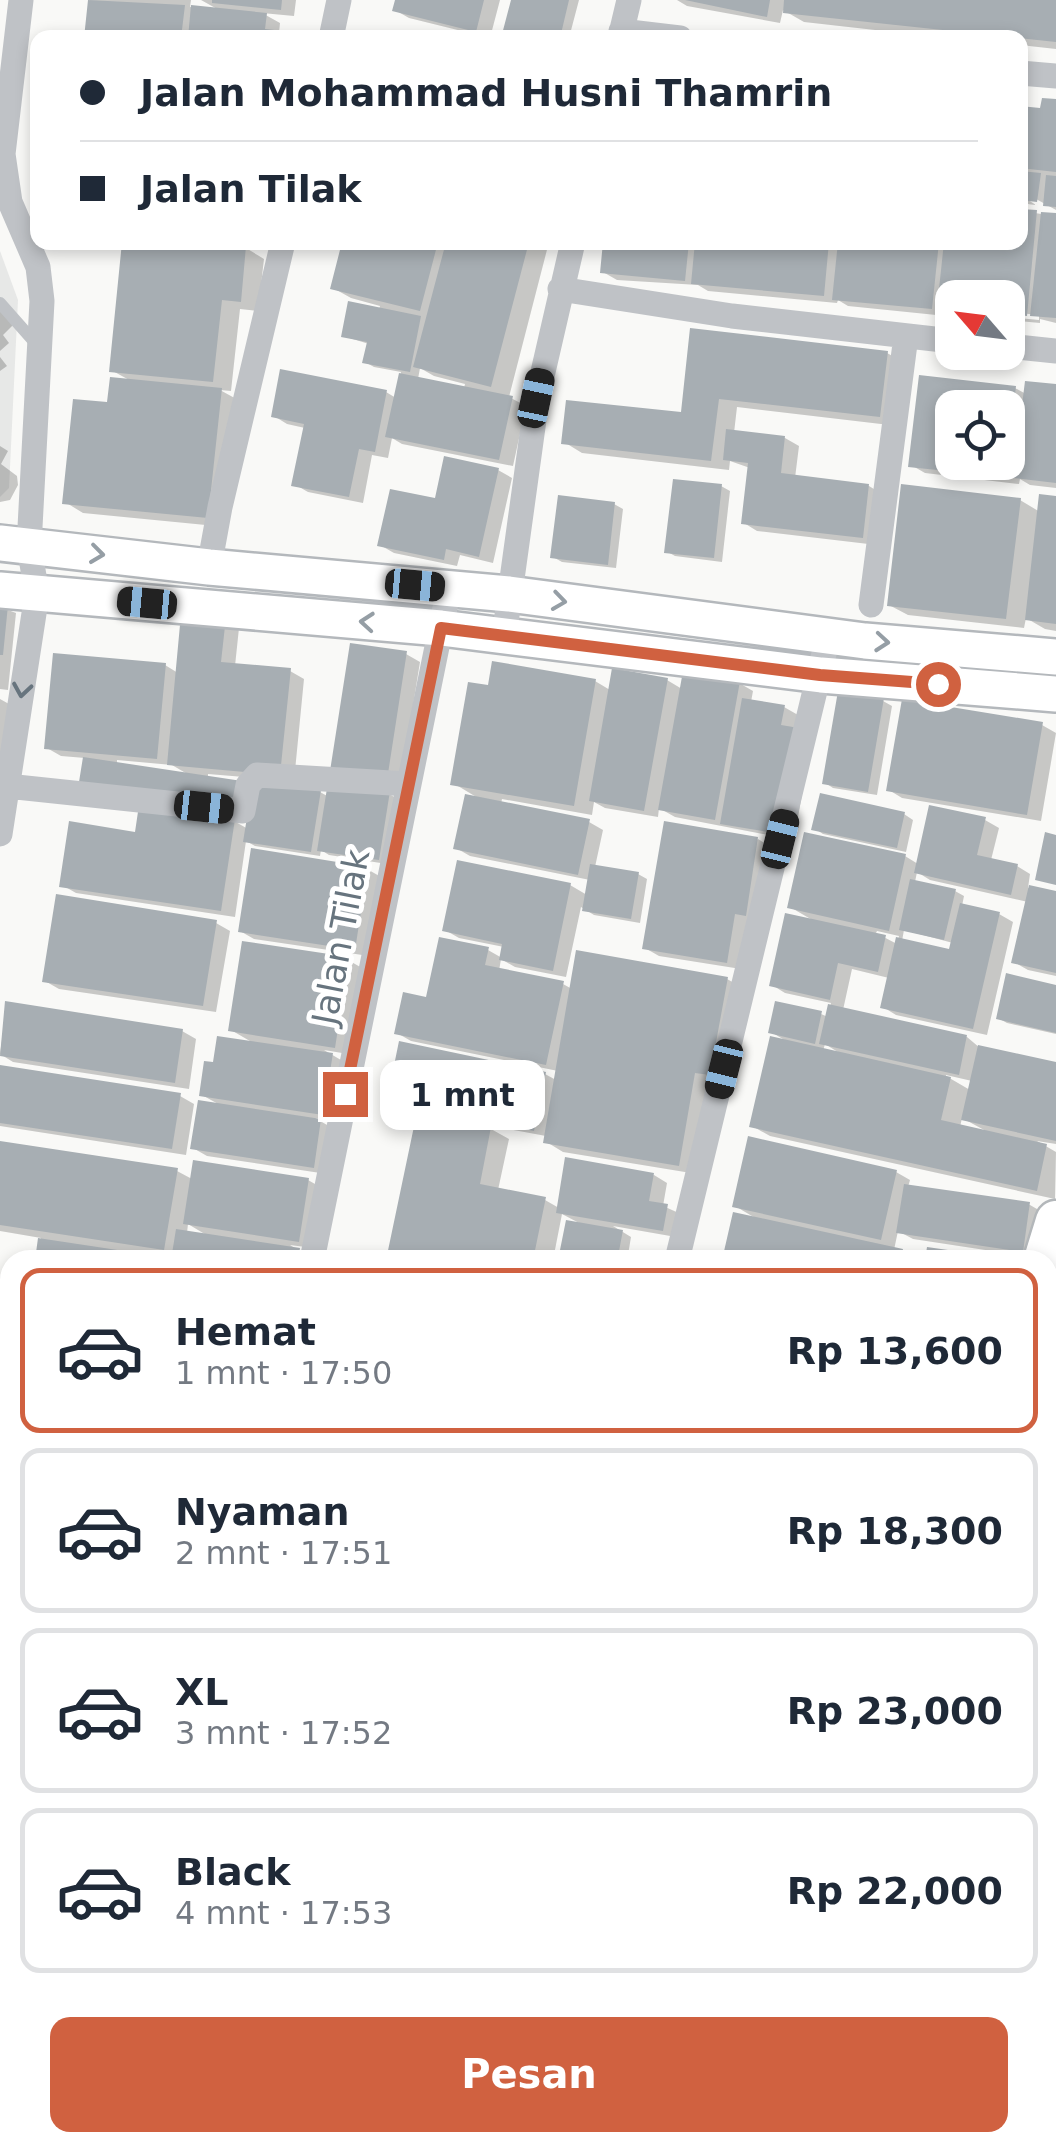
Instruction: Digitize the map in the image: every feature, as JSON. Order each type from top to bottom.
[{"type":"main road","points":[[14,544],[209,567],[510,594],[828,637],[1056,657]]},
{"type":"main road","points":[[0,590],[441,628],[820,675],[1056,694]]},
{"type":"main road","points":[[1047,1250],[1056,1221]]},
{"type":"street","points":[[21,0],[2,154],[10,202],[30,248]]},
{"type":"street","points":[[333,30],[340,0]]},
{"type":"street","points":[[621,30],[629,0]]},
{"type":"street","points":[[1028,73],[1056,76]]},
{"type":"street","points":[[0,834],[37,594],[14,544],[40,348],[42,302],[38,267],[31,250]]},
{"type":"street","points":[[209,567],[281,250]]},
{"type":"street","points":[[504,637],[536,398],[571,250]]},
{"type":"street","points":[[560,289],[732,316],[935,339]]},
{"type":"street","points":[[871,606],[906,336]]},
{"type":"street","points":[[1025,348],[1056,351]]},
{"type":"street","name":"Jalan Tilak","points":[[314,1250],[450,588]]},
{"type":"street","points":[[679,1250],[828,637]]},
{"type":"street","points":[[8,786],[244,811],[248,785],[257,775],[408,784]]},
{"type":"lane","points":[[0,303],[40,348]]},
{"type":"shaded area","points":[[0,251],[18,300],[9,488],[0,497]]},
{"type":"building","points":[[88,0],[185,5],[182,30],[85,30]]},
{"type":"building","points":[[212,0],[282,0],[281,10]]},
{"type":"building","points":[[395,0],[484,0],[476,30],[392,11]]},
{"type":"building","points":[[511,0],[569,0],[562,30],[503,30]]},
{"type":"building","points":[[685,0],[770,0],[767,17]]},
{"type":"building","points":[[784,0],[1056,0],[1056,42],[1028,39],[1028,30],[943,30],[783,13]]},
{"type":"building","points":[[191,5],[267,13],[265,29],[274,30],[189,30]]},
{"type":"building","points":[[1042,98],[1056,99],[1056,172],[1028,169],[1028,107],[1040,108]]},
{"type":"building","points":[[1028,172],[1041,173],[1037,202],[1028,201]]},
{"type":"building","points":[[1046,175],[1056,176],[1056,207],[1043,206]]},
{"type":"building","points":[[1028,209],[1037,210],[1027,316],[1025,280],[940,280],[943,250],[1028,250]]},
{"type":"building","points":[[1041,212],[1056,213],[1056,318],[1030,316]]},
{"type":"building","points":[[121,250],[246,250],[241,302],[222,300],[213,382],[109,372]]},
{"type":"building","points":[[340,250],[436,250],[420,311],[330,289]]},
{"type":"building","points":[[444,250],[527,250],[491,387],[413,367]]},
{"type":"building","points":[[602,250],[688,250],[685,281],[600,273]]},
{"type":"building","points":[[694,250],[828,250],[824,296],[691,284]]},
{"type":"building","points":[[837,250],[938,250],[932,309],[832,300]]},
{"type":"building","points":[[348,301],[421,316],[410,372],[362,363],[367,342],[341,337]]},
{"type":"building","points":[[690,328],[888,351],[880,417],[719,399],[711,461],[561,444],[566,400],[681,412]]},
{"type":"building","points":[[280,369],[387,390],[375,452],[359,449],[349,497],[291,486],[304,424],[271,417]]},
{"type":"building","points":[[399,373],[513,396],[499,460],[385,437]]},
{"type":"building","points":[[919,375],[1016,386],[1016,390],[935,390],[935,470],[908,467]]},
{"type":"building","points":[[110,377],[222,388],[208,518],[62,504],[73,399],[107,402]]},
{"type":"building","points":[[1025,381],[1056,384],[1056,483],[1025,479]]},
{"type":"building","points":[[726,429],[785,436],[781,473],[869,484],[863,538],[741,524],[748,463],[723,460]]},
{"type":"building","points":[[444,456],[499,468],[479,557],[446,549],[444,560],[377,546],[390,489],[435,498]]},
{"type":"building","points":[[673,479],[722,484],[714,558],[664,553]]},
{"type":"building","points":[[901,484],[1021,498],[1006,619],[887,606]]},
{"type":"building","points":[[1039,494],[1056,496],[1056,624],[1025,620]]},
{"type":"building","points":[[558,495],[615,502],[608,565],[550,558]]},
{"type":"building","points":[[0,604],[8,605],[3,655],[0,655]]},
{"type":"building","points":[[181,614],[226,617],[221,662],[291,668],[280,775],[167,765]]},
{"type":"building","points":[[350,643],[407,651],[387,780],[330,771]]},
{"type":"building","points":[[53,653],[166,663],[157,759],[44,749]]},
{"type":"building","points":[[492,661],[596,679],[574,806],[450,785],[468,682],[488,685]]},
{"type":"building","points":[[612,668],[668,678],[644,811],[589,801]]},
{"type":"building","points":[[683,671],[740,681],[715,820],[658,810]]},
{"type":"building","points":[[838,691],[884,698],[868,792],[822,784]]},
{"type":"building","points":[[742,698],[785,705],[781,725],[799,728],[780,834],[720,824]]},
{"type":"building","points":[[902,699],[1043,722],[1027,815],[886,791]]},
{"type":"building","points":[[83,757],[242,781],[238,805],[79,782]]},
{"type":"building","points":[[253,780],[321,790],[311,852],[243,842]]},
{"type":"building","points":[[328,782],[390,791],[379,860],[317,851]]},
{"type":"building","points":[[820,793],[905,812],[897,848],[811,830]]},
{"type":"building","points":[[465,794],[590,819],[578,875],[453,849]]},
{"type":"building","points":[[139,805],[235,819],[221,911],[59,887],[69,821],[135,832]]},
{"type":"building","points":[[929,805],[986,817],[977,855],[1018,864],[1011,895],[914,873]]},
{"type":"building","points":[[664,821],[758,837],[746,916],[735,914],[727,963],[642,949]]},
{"type":"building","points":[[804,832],[906,854],[889,931],[787,908]]},
{"type":"building","points":[[1045,832],[1056,835],[1056,885],[1035,880]]},
{"type":"building","points":[[251,848],[368,867],[355,950],[238,932]]},
{"type":"building","points":[[457,860],[571,883],[553,971],[499,960],[502,944],[442,931]]},
{"type":"building","points":[[590,864],[639,872],[631,919],[582,911]]},
{"type":"building","points":[[910,879],[956,889],[944,940],[899,930]]},
{"type":"building","points":[[1029,885],[1056,891],[1056,973],[1011,963]]},
{"type":"building","points":[[56,894],[217,920],[203,1006],[42,982]]},
{"type":"building","points":[[960,903],[1000,912],[973,1029],[880,1008],[896,937],[949,949]]},
{"type":"building","points":[[785,913],[886,935],[878,972],[838,963],[830,1000],[769,986]]},
{"type":"building","points":[[439,937],[489,947],[485,965],[564,981],[546,1065],[394,1034],[403,992],[426,997]]},
{"type":"building","points":[[242,941],[349,957],[335,1048],[228,1031]]},
{"type":"building","points":[[576,950],[728,977],[710,1075],[695,1073],[679,1166],[543,1143]]},
{"type":"building","points":[[1006,973],[1056,985],[1056,1033],[996,1019]]},
{"type":"building","points":[[5,1001],[183,1029],[175,1083],[0,1056]]},
{"type":"building","points":[[775,1001],[822,1011],[815,1044],[768,1033]]},
{"type":"building","points":[[828,1004],[967,1035],[959,1075],[819,1044]]},
{"type":"building","points":[[217,1036],[333,1053],[323,1115],[199,1096],[204,1061],[213,1062]]},
{"type":"building","points":[[770,1036],[951,1077],[941,1120],[1047,1144],[1037,1191],[749,1127]]},
{"type":"building","points":[[399,1041],[546,1072],[534,1131],[387,1100]]},
{"type":"building","points":[[978,1045],[1056,1062],[1056,1141],[961,1120]]},
{"type":"building","points":[[0,1065],[181,1093],[172,1149],[0,1123]]},
{"type":"building","points":[[198,1100],[321,1119],[314,1168],[190,1149]]},
{"type":"building","points":[[417,1112],[491,1127],[480,1184],[546,1197],[535,1250],[388,1250]]},
{"type":"building","points":[[748,1136],[897,1170],[881,1240],[732,1207]]},
{"type":"building","points":[[0,1141],[178,1168],[164,1250],[0,1225]]},
{"type":"building","points":[[565,1157],[654,1173],[649,1201],[668,1204],[663,1231],[556,1213]]},
{"type":"building","points":[[193,1160],[309,1178],[299,1242],[183,1224]]},
{"type":"building","points":[[904,1184],[1030,1202],[1023,1250],[896,1233]]},
{"type":"building","points":[[733,1212],[903,1249],[903,1250],[724,1250]]},
{"type":"building","points":[[566,1220],[623,1230],[619,1250],[560,1250]]},
{"type":"building","points":[[176,1229],[300,1248],[300,1250],[173,1250]]},
{"type":"building","points":[[38,1238],[117,1250],[36,1250]]},
{"type":"route","points":[[345,1094],[441,628],[820,675],[938,684]]}]
